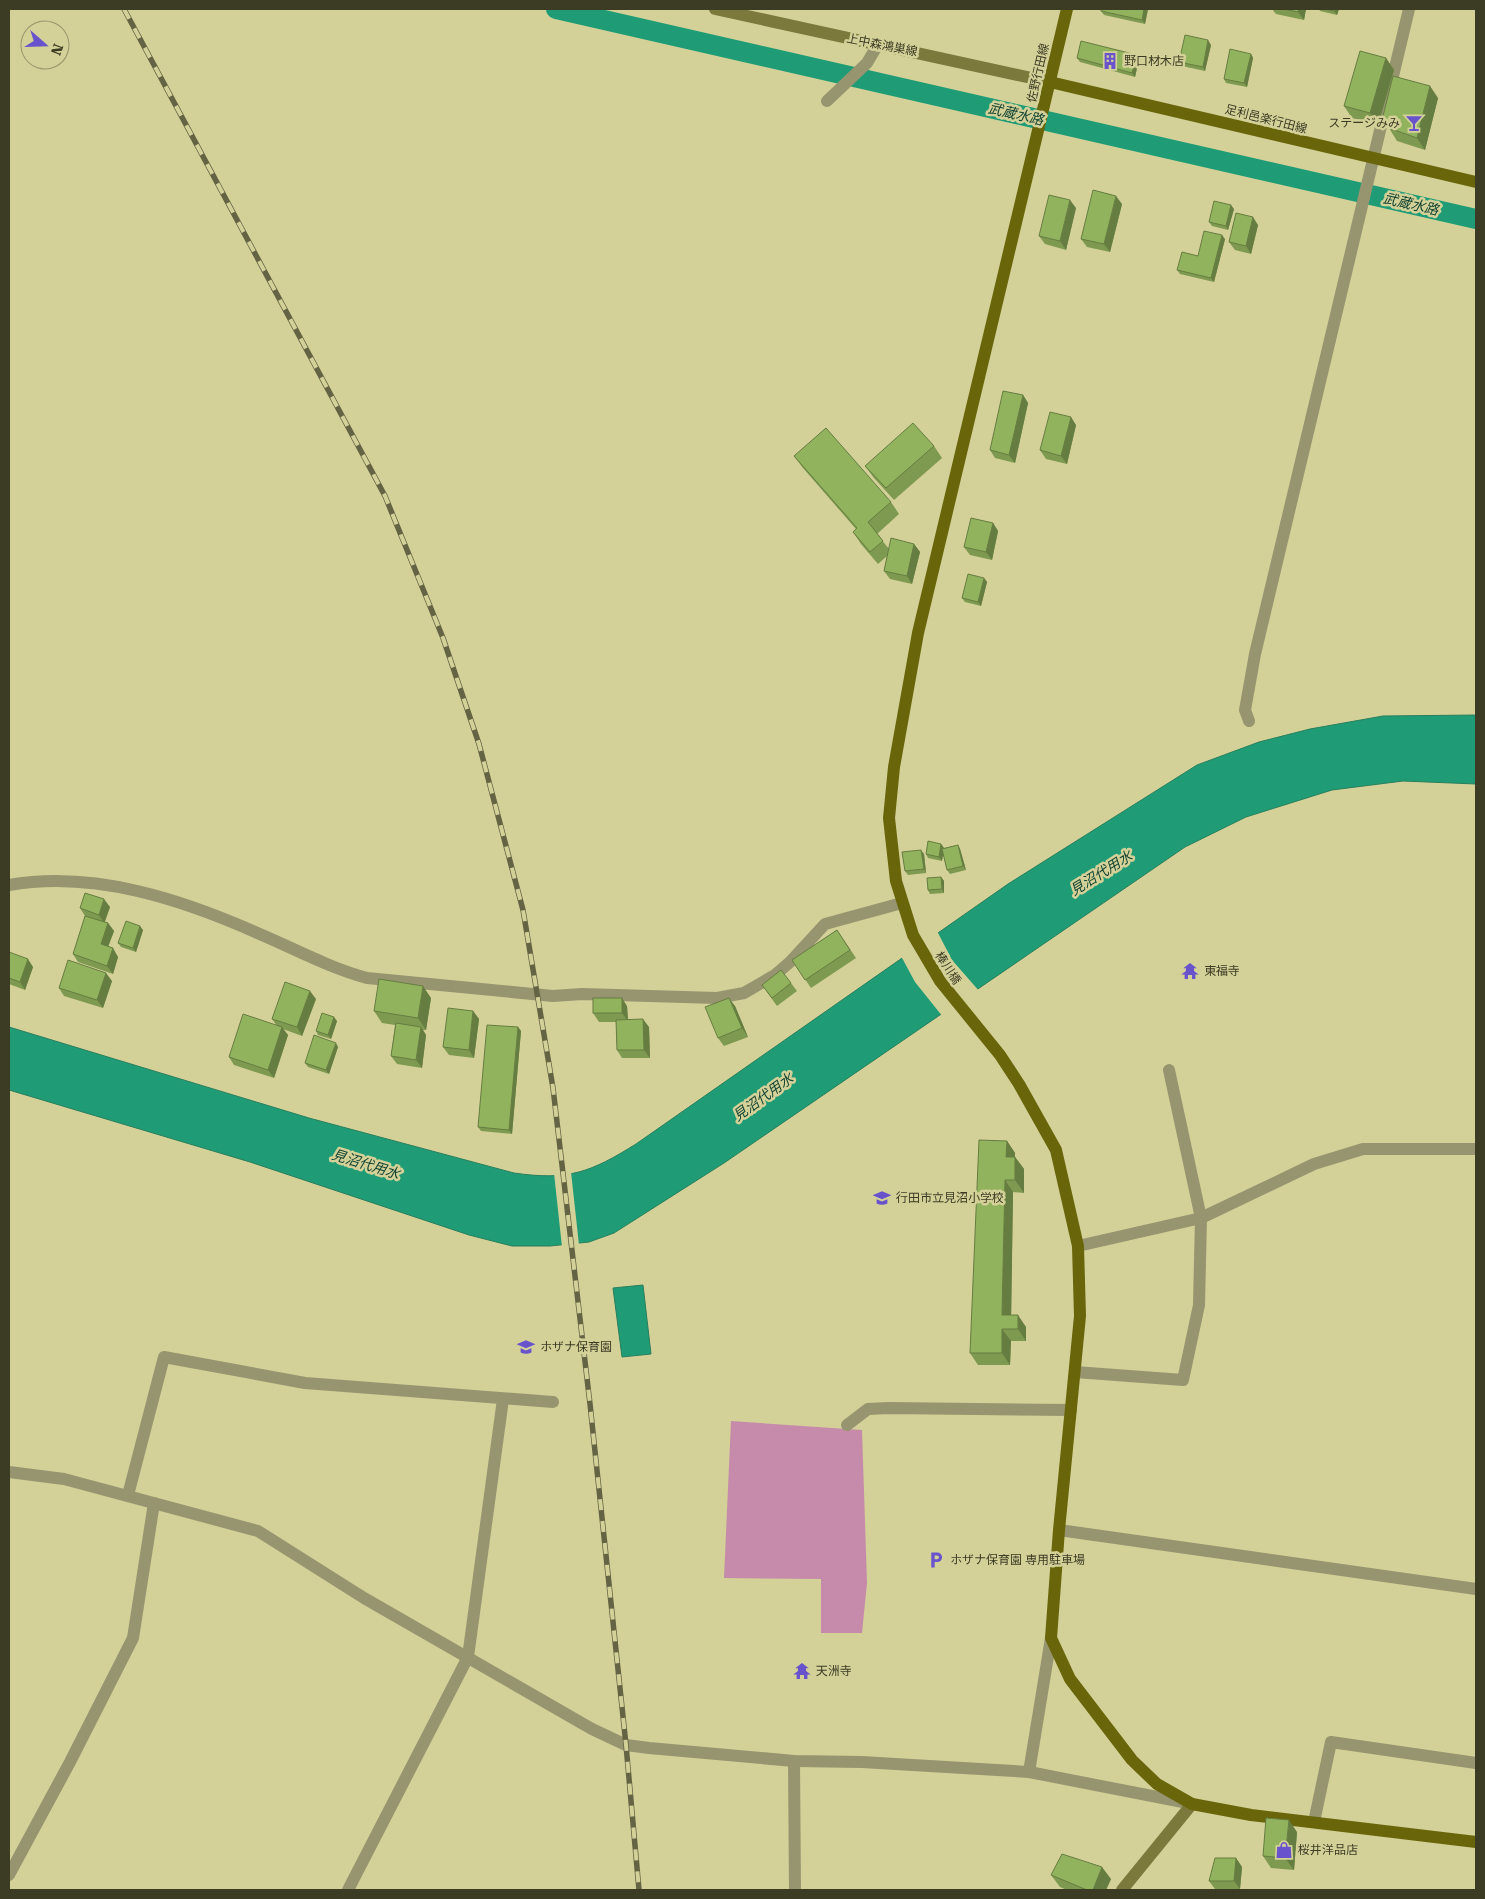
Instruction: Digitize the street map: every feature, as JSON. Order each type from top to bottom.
[{"type":"main road","name":"上中森鴻巣線","points":[[715,9],[877,46],[1050,82]]},
{"type":"main road","name":"佐野行田線","points":[[902,903],[892,864],[889,832],[890,794],[920,624],[1067,9]]},
{"type":"main road","name":"足利邑楽行田線","points":[[1050,82],[1476,182]]},
{"type":"main road","name":"棒川橋","points":[[902,903],[913,935],[940,981],[1010,1069],[1056,1150],[1078,1246],[1080,1316],[1059,1530],[1051,1638]]},
{"type":"main road","points":[[1051,1638],[1070,1679],[1132,1760],[1157,1784],[1192,1804],[1252,1815],[1476,1842]]},
{"type":"main road","points":[[1122,1890],[1192,1804]]},
{"type":"street","points":[[1249,721],[1245,710],[1255,654],[1332,322],[1360,217],[1409,9]]},
{"type":"street","points":[[829,99],[869,60],[877,46]]},
{"type":"street","points":[[9,885],[59,880],[100,884],[159,898],[210,914],[329,965],[367,978],[553,996],[582,994],[717,998],[744,993],[775,975],[826,924],[902,903]]},
{"type":"street","points":[[1074,1372],[1183,1380],[1199,1305],[1201,1218],[1169,1070]]},
{"type":"street","points":[[1078,1246],[1201,1218],[1314,1164],[1363,1149],[1476,1149]]},
{"type":"street","points":[[128,1495],[164,1357],[305,1383],[553,1402]]},
{"type":"street","points":[[348,1890],[468,1657],[503,1399]]},
{"type":"street","points":[[847,1425],[868,1409],[1071,1410]]},
{"type":"street","points":[[9,1472],[64,1479],[258,1531],[364,1598],[592,1729],[626,1745],[794,1761],[862,1762],[1029,1772],[1192,1804]]},
{"type":"street","points":[[9,1875],[70,1762],[133,1638],[154,1503]]},
{"type":"street","points":[[1059,1530],[1476,1589]]},
{"type":"street","points":[[1029,1772],[1051,1638]]},
{"type":"street","points":[[1314,1822],[1331,1742],[1476,1763]]},
{"type":"street","points":[[794,1761],[795,1890]]},
{"type":"shaded area","points":[[731,1421],[862,1430],[867,1583],[862,1633],[821,1633],[821,1579],[724,1578]]},
{"type":"water","name":"見沼代用水","points":[[1476,715],[1476,784],[1403,781],[1332,790],[1246,817],[1185,847],[724,1163],[614,1233],[589,1242],[550,1246],[512,1246],[469,1235],[250,1162],[9,1090],[9,1027],[309,1118],[514,1173],[550,1176],[579,1172],[592,1168],[636,1144],[1008,884],[1197,765],[1259,742],[1310,729],[1383,716]]},
{"type":"water","points":[[643,1285],[651,1354],[622,1357],[613,1288]]},
{"type":"pier","points":[[937,931],[952,960],[980,992],[943,1017],[915,982],[901,956]]},
{"type":"pier","points":[[571,1172],[579,1245],[562,1247],[554,1173]]},
{"type":"building","points":[[1101,9],[1144,9],[1142,20],[1101,11]]},
{"type":"building","points":[[1284,9],[1299,9],[1298,12]]},
{"type":"building","points":[[1185,35],[1208,40],[1203,67],[1179,62]]},
{"type":"building","name":"野口材木店","points":[[1081,41],[1137,55],[1132,73],[1077,58]]},
{"type":"building","points":[[1230,49],[1251,54],[1244,83],[1224,79]]},
{"type":"building","points":[[1360,51],[1386,58],[1370,113],[1344,106]]},
{"type":"building","points":[[1393,76],[1430,86],[1417,138],[1389,128],[1383,116]]},
{"type":"building","points":[[1093,190],[1116,196],[1104,244],[1081,239]]},
{"type":"building","points":[[1049,195],[1070,200],[1060,241],[1039,236]]},
{"type":"building","points":[[1214,201],[1231,205],[1226,226],[1209,222]]},
{"type":"building","points":[[1236,213],[1253,217],[1246,246],[1229,242]]},
{"type":"building","points":[[1204,231],[1222,235],[1211,278],[1177,270],[1182,252],[1198,256]]},
{"type":"building","points":[[1003,391],[1023,395],[1009,455],[990,450]]},
{"type":"building","points":[[1050,412],[1071,417],[1061,456],[1040,450]]},
{"type":"building","points":[[913,423],[934,446],[886,488],[865,466]]},
{"type":"building","points":[[826,428],[891,502],[868,522],[883,541],[870,552],[853,532],[857,528],[794,456]]},
{"type":"building","points":[[971,518],[993,523],[986,552],[964,547]]},
{"type":"building","points":[[891,538],[914,544],[907,576],[884,571]]},
{"type":"building","points":[[968,574],[984,578],[978,602],[962,598]]},
{"type":"building","points":[[928,841],[941,844],[939,857],[926,854]]},
{"type":"building","points":[[958,845],[963,866],[947,870],[942,849]]},
{"type":"building","points":[[921,850],[924,869],[905,871],[902,852]]},
{"type":"building","points":[[941,877],[942,889],[928,890],[927,878]]},
{"type":"building","points":[[85,893],[104,899],[99,915],[80,908]]},
{"type":"building","points":[[85,916],[108,923],[101,944],[113,948],[107,966],[73,954]]},
{"type":"building","points":[[126,921],[140,926],[133,948],[118,943]]},
{"type":"building","points":[[837,930],[850,950],[805,980],[792,960]]},
{"type":"building","points":[[9,952],[28,959],[20,982],[9,978]]},
{"type":"building","points":[[68,960],[106,973],[97,1000],[59,988]]},
{"type":"building","points":[[781,970],[791,983],[772,998],[762,985]]},
{"type":"building","points":[[379,979],[423,986],[418,1018],[374,1011]]},
{"type":"building","points":[[285,982],[310,991],[297,1027],[272,1019]]},
{"type":"building","points":[[593,998],[622,998],[622,1013],[593,1013]]},
{"type":"building","points":[[729,998],[742,1028],[718,1038],[705,1007]]},
{"type":"building","points":[[448,1008],[473,1011],[469,1050],[443,1047]]},
{"type":"building","points":[[322,1013],[334,1017],[328,1035],[316,1031]]},
{"type":"building","points":[[243,1014],[282,1027],[268,1070],[229,1057]]},
{"type":"building","points":[[643,1019],[644,1050],[617,1050],[616,1020]]},
{"type":"building","points":[[396,1023],[421,1027],[416,1060],[391,1056]]},
{"type":"building","points":[[487,1025],[518,1027],[509,1130],[478,1127]]},
{"type":"building","points":[[314,1035],[336,1043],[326,1070],[305,1063]]},
{"type":"building","points":[[979,1140],[1007,1141],[1006,1157],[1015,1157],[1015,1180],[1005,1180],[1002,1315],[1018,1315],[1018,1329],[1002,1329],[1002,1353],[970,1353]]},
{"type":"building","points":[[1266,1818],[1289,1820],[1285,1858],[1263,1856]]},
{"type":"building","points":[[1062,1854],[1102,1867],[1093,1890],[1087,1890],[1051,1875]]},
{"type":"building","points":[[1215,1858],[1236,1858],[1234,1881],[1209,1881]]},
{"type":"waterway","name":"武蔵水路","points":[[556,9],[1476,219]]},
{"type":"railway","points":[[124,9],[385,496],[443,638],[479,744],[523,910],[553,1088],[590,1404],[626,1745],[639,1890]]},
{"type":"place","name":"野口材木店","points":[[1110,61]]},
{"type":"place","name":"ステージみみ","points":[[1414,123]]},
{"type":"place","name":"東福寺","points":[[1190,971]]},
{"type":"place","name":"行田市立見沼小学校","points":[[882,1198]]},
{"type":"place","name":"ホザナ保育園","points":[[526,1347]]},
{"type":"place","name":"ホザナ保育園 専用駐車場","points":[[936,1560]]},
{"type":"place","name":"天洲寺","points":[[802,1671]]},
{"type":"place","name":"桜井洋品店","points":[[1284,1850]]}]
